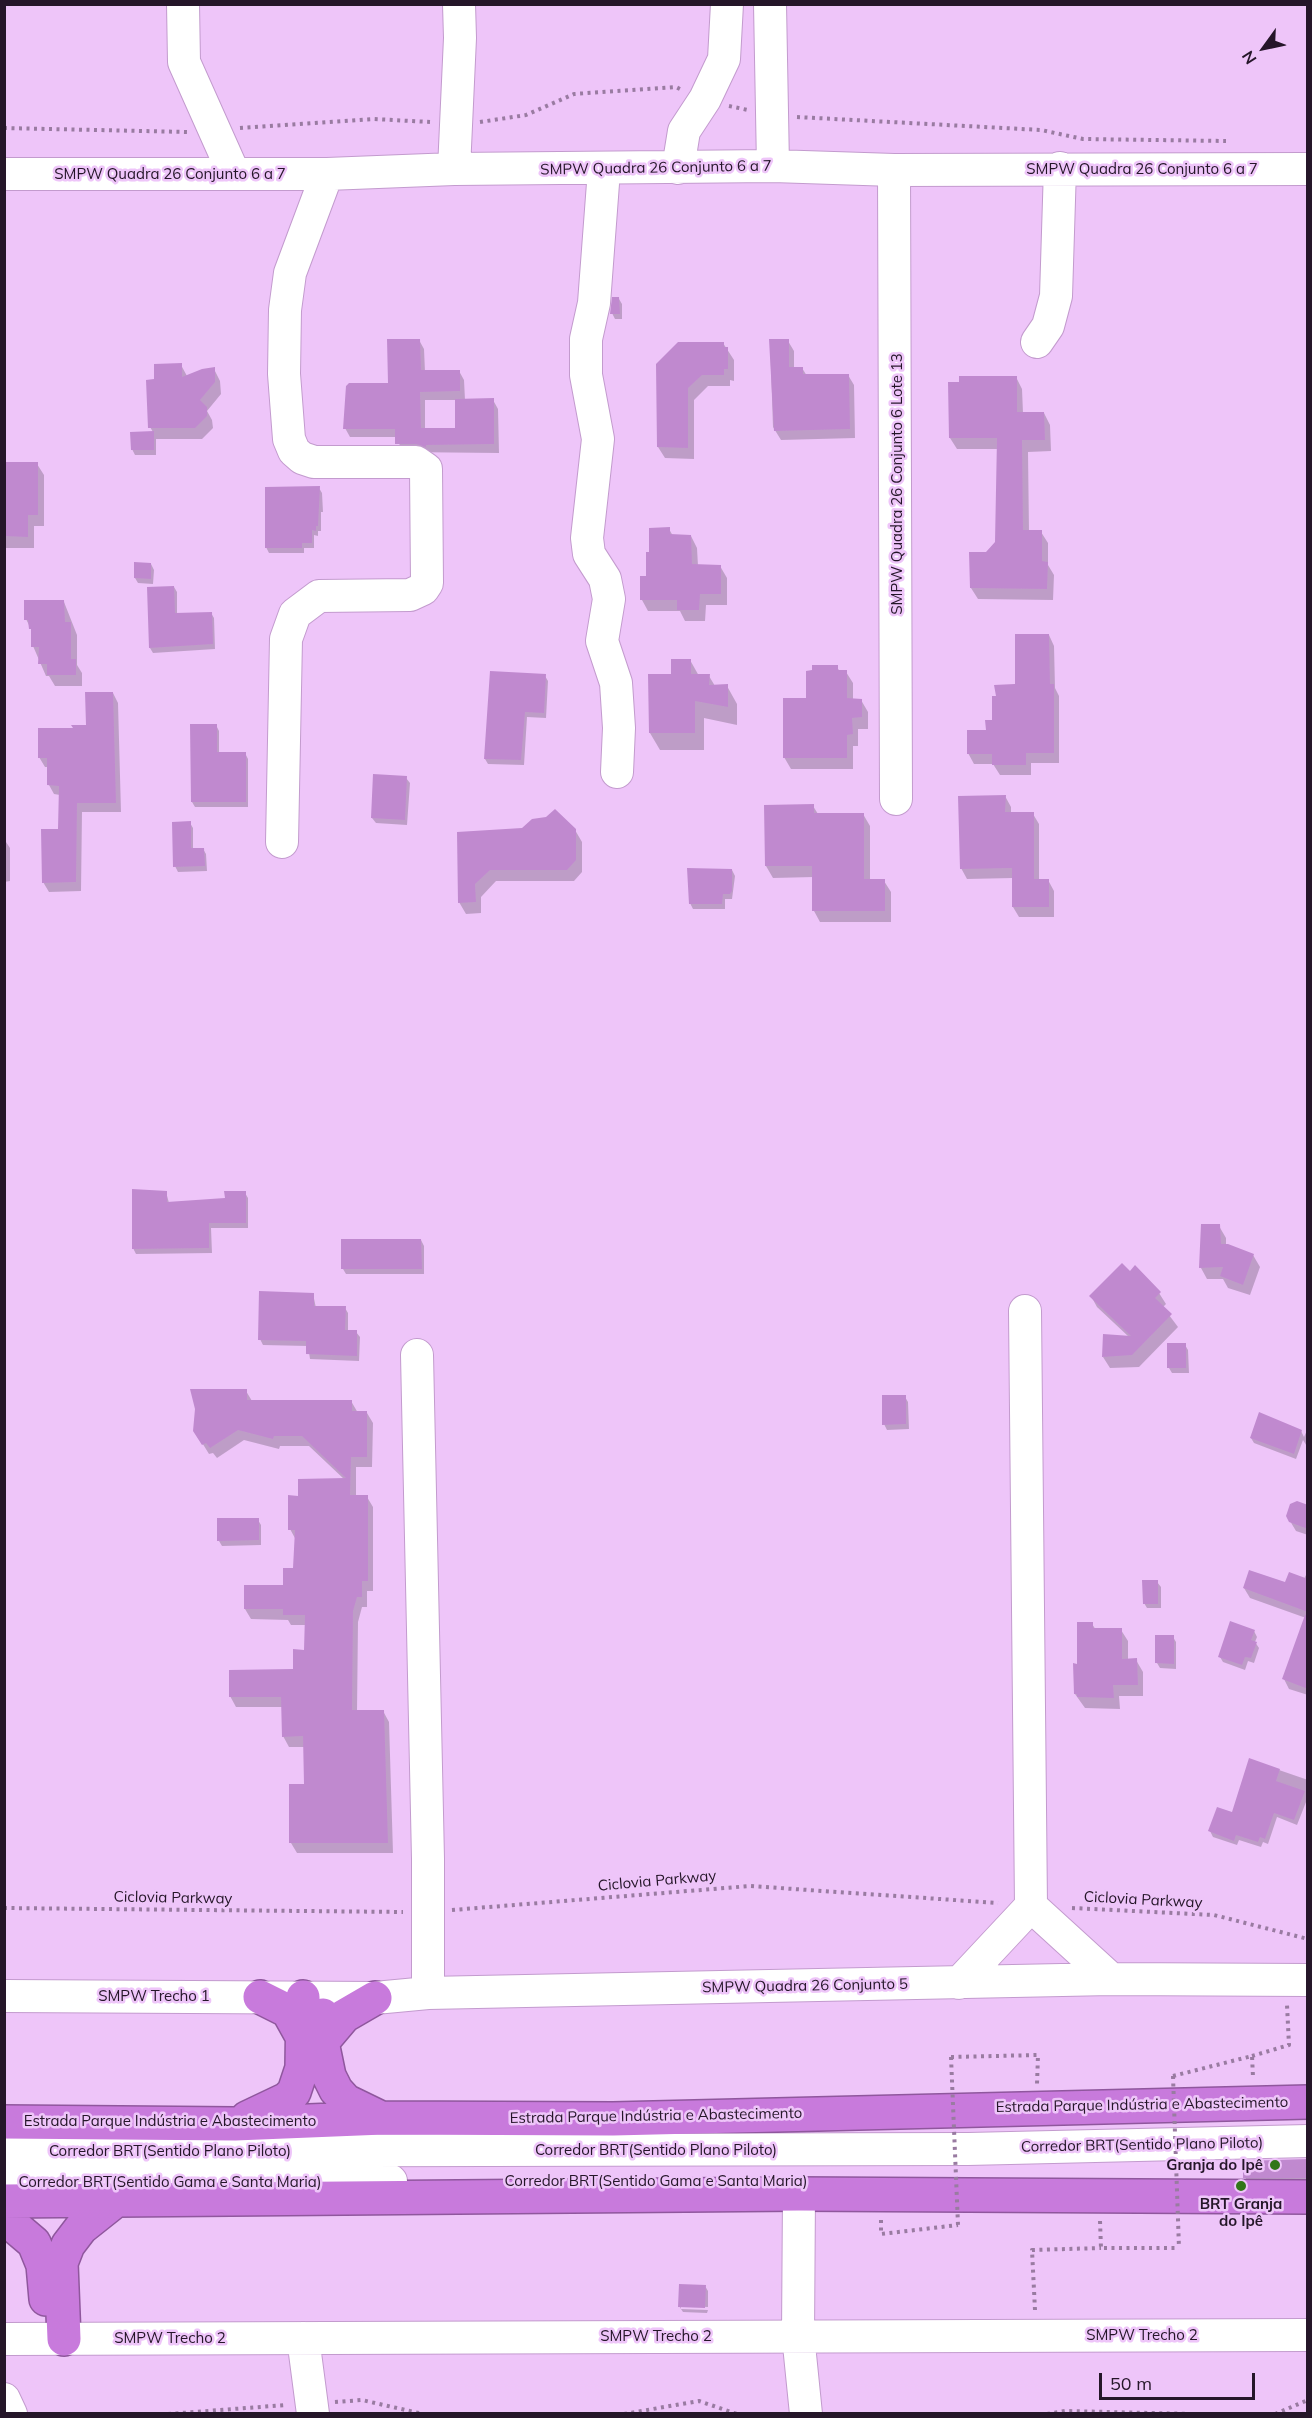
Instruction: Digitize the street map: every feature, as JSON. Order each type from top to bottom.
[{"type":"highway","points":[[260,1996],[288,2011],[312,2040],[336,2090],[346,2101],[383,2118]]},
{"type":"highway","points":[[235,2124],[287,2099],[294,2092],[312,2040],[313,1997]]},
{"type":"highway","points":[[312,2040],[344,2016],[375,1998]]},
{"type":"highway","name":"Estrada Parque Indústria e Abastecimento","points":[[4,2121],[235,2124],[383,2118],[613,2119],[1308,2102]]},
{"type":"highway","points":[[4,2201],[799,2194],[1308,2197]]},
{"type":"highway","points":[[56,2339],[61,2263],[68,2245],[81,2228],[115,2201]]},
{"type":"highway","points":[[4,2222],[14,2226],[34,2243],[44,2265],[56,2339]]},
{"type":"street","points":[[183,4],[184,62],[234,174]]},
{"type":"street","points":[[454,169],[460,38],[459,4]]},
{"type":"street","points":[[678,168],[684,131],[705,99],[724,59],[727,4]]},
{"type":"street","points":[[770,4],[773,166]]},
{"type":"street","name":"SMPW Quadra 26 Conjunto 6 a 7","points":[[4,174],[327,174],[454,169],[604,170],[773,166],[894,170],[1308,169]]},
{"type":"street","points":[[1037,342],[1048,326],[1056,296],[1060,168]]},
{"type":"street","points":[[604,170],[595,292],[586,339],[586,375],[598,439],[588,538],[589,554],[605,579],[609,599],[602,641],[616,683],[619,728],[617,772]]},
{"type":"street","name":"SMPW Quadra 26 Conjunto 6 Lote 13","points":[[894,170],[896,799]]},
{"type":"street","points":[[282,842],[286,639],[295,614],[319,596],[410,594],[423,590],[427,583],[426,469],[417,462],[314,462],[294,452],[289,439],[284,364],[285,310],[290,273],[327,174]]},
{"type":"street","points":[[959,1983],[1031,1906],[1025,1311]]},
{"type":"street","points":[[417,1355],[428,1993]]},
{"type":"street","points":[[1031,1906],[1111,1979]]},
{"type":"street","name":"SMPW Quadra 26 Conjunto 5","points":[[313,1997],[375,1998],[428,1993],[1111,1979],[1297,1980]]},
{"type":"street","name":"SMPW Trecho 1","points":[[7,1993],[313,1997]]},
{"type":"street","name":"Corredor BRT(Sentido Plano Piloto)","points":[[4,2151],[956,2149],[1308,2141]]},
{"type":"street","name":"Corredor BRT(Sentido Gama e Santa Maria)","points":[[4,2183],[920,2182],[1308,2186]]},
{"type":"street","points":[[799,2194],[798,2335],[806,2414]]},
{"type":"street","name":"SMPW Trecho 2","points":[[4,2339],[1308,2335]]},
{"type":"street","points":[[303,2338],[313,2414]]},
{"type":"street","points":[[4,2399],[11,2414]]},
{"type":"path","points":[[4,128],[215,133],[246,128],[374,120],[490,123],[526,115],[574,94],[676,87],[705,99],[772,116],[1041,130],[1083,139],[1235,141]]},
{"type":"path","name":"Ciclovia Parkway","points":[[4,1908],[427,1912],[750,1886],[1031,1906],[1214,1915],[1308,1939]]},
{"type":"path","points":[[1036,2335],[1032,2250],[1179,2248],[1173,2076],[1289,2045],[1297,1980]]},
{"type":"path","points":[[881,2195],[881,2234],[958,2225],[951,2057],[1038,2055],[1037,2107]]},
{"type":"path","points":[[1252,2056],[1255,2102]]},
{"type":"path","points":[[1098,2196],[1101,2248]]},
{"type":"path","points":[[1275,2414],[1308,2400]]},
{"type":"path","points":[[624,2414],[699,2401],[737,2414]]},
{"type":"path","points":[[1047,2414],[1065,2411],[1194,2414]]},
{"type":"building","points":[[612,297],[619,297],[620,314],[610,314]]},
{"type":"building","points":[[387,339],[420,339],[421,370],[460,370],[460,391],[420,392],[421,428],[455,428],[455,399],[494,398],[494,444],[426,445],[426,447],[416,444],[395,444],[395,429],[343,429],[346,386],[349,383],[388,383]]},
{"type":"building","points":[[769,339],[789,339],[789,367],[803,367],[803,374],[849,374],[850,429],[774,431]]},
{"type":"building","points":[[678,342],[724,342],[724,347],[728,347],[728,369],[724,369],[724,375],[702,375],[688,388],[688,448],[657,447],[656,364]]},
{"type":"building","points":[[182,363],[182,377],[202,369],[215,367],[215,382],[200,400],[207,407],[207,416],[195,428],[148,428],[146,380],[154,379],[154,364]]},
{"type":"building","points":[[959,376],[1017,376],[1017,412],[1044,412],[1045,440],[1022,440],[1023,530],[1042,530],[1042,561],[1048,562],[1047,589],[970,588],[969,552],[986,552],[995,542],[997,438],[949,438],[948,382],[959,382]]},
{"type":"building","points":[[154,431],[154,450],[131,450],[130,432]]},
{"type":"building","points":[[4,462],[38,462],[38,515],[28,515],[28,537],[4,536]]},
{"type":"building","points":[[320,486],[318,526],[316,526],[316,531],[312,530],[312,543],[302,543],[302,548],[265,548],[265,487]]},
{"type":"building","points":[[670,527],[670,534],[691,535],[692,564],[721,565],[721,594],[700,594],[699,610],[677,610],[677,600],[640,600],[640,576],[646,576],[646,552],[649,552],[649,528]]},
{"type":"building","points":[[134,562],[151,563],[151,579],[134,578]]},
{"type":"building","points":[[174,586],[175,613],[212,612],[213,644],[149,648],[147,587]]},
{"type":"building","points":[[24,600],[64,600],[65,622],[71,622],[71,659],[76,659],[76,675],[47,675],[47,664],[38,664],[39,647],[31,647],[31,629],[29,629],[28,620],[24,620]]},
{"type":"building","points":[[1015,634],[1049,634],[1050,684],[1054,684],[1054,753],[1026,753],[1026,765],[992,765],[992,754],[967,754],[967,730],[986,730],[985,720],[992,720],[992,696],[996,696],[994,685],[1015,684]]},
{"type":"building","points":[[671,659],[691,659],[691,674],[710,674],[709,685],[728,684],[728,707],[695,701],[695,733],[649,733],[648,674],[671,674]]},
{"type":"building","points":[[812,665],[838,665],[838,670],[847,670],[847,698],[862,699],[862,717],[852,718],[853,734],[847,735],[847,758],[783,758],[783,698],[806,698],[806,671],[812,670]]},
{"type":"building","points":[[490,671],[546,674],[544,713],[525,712],[521,760],[484,759]]},
{"type":"building","points":[[85,692],[113,692],[116,803],[77,803],[76,882],[42,883],[41,829],[58,829],[59,786],[47,785],[47,758],[38,758],[38,728],[73,728],[71,725],[86,725]]},
{"type":"building","points":[[190,724],[217,724],[217,752],[246,752],[246,802],[191,802]]},
{"type":"building","points":[[373,774],[407,776],[405,820],[371,818]]},
{"type":"building","points":[[1006,795],[1005,812],[1034,812],[1034,879],[1049,879],[1049,907],[1012,907],[1012,868],[960,869],[958,796]]},
{"type":"building","points":[[814,804],[814,813],[864,813],[864,879],[885,879],[885,911],[812,911],[812,866],[765,866],[764,805]]},
{"type":"building","points":[[555,809],[576,829],[576,860],[567,870],[490,870],[475,884],[476,902],[458,903],[457,832],[522,828],[532,819],[546,817]]},
{"type":"building","points":[[191,821],[191,848],[204,848],[205,866],[173,867],[172,822]]},
{"type":"building","points":[[687,868],[732,869],[732,891],[730,894],[723,894],[722,904],[689,904]]},
{"type":"building","points":[[132,1189],[167,1191],[167,1202],[225,1198],[224,1191],[246,1191],[246,1223],[209,1223],[209,1248],[132,1249]]},
{"type":"building","points":[[1201,1224],[1220,1224],[1221,1244],[1228,1244],[1254,1254],[1243,1285],[1220,1276],[1223,1267],[1199,1268]]},
{"type":"building","points":[[341,1239],[421,1239],[422,1269],[341,1269]]},
{"type":"building","points":[[1122,1263],[1130,1271],[1135,1265],[1161,1292],[1155,1298],[1172,1314],[1132,1355],[1102,1357],[1103,1334],[1131,1336],[1089,1296]]},
{"type":"building","points":[[259,1291],[314,1293],[314,1306],[346,1306],[345,1330],[357,1330],[357,1356],[306,1354],[306,1341],[258,1340]]},
{"type":"building","points":[[1167,1343],[1186,1343],[1186,1368],[1167,1368]]},
{"type":"building","points":[[190,1389],[247,1389],[247,1400],[352,1400],[352,1411],[367,1411],[367,1457],[351,1457],[350,1495],[368,1495],[368,1581],[362,1581],[362,1597],[357,1597],[353,1611],[352,1710],[384,1710],[388,1843],[289,1843],[289,1784],[304,1784],[303,1736],[282,1737],[281,1697],[229,1697],[229,1670],[293,1669],[293,1649],[304,1650],[305,1615],[283,1615],[283,1609],[244,1609],[244,1585],[283,1585],[283,1568],[293,1568],[295,1530],[288,1530],[288,1495],[298,1496],[298,1479],[346,1478],[302,1436],[274,1436],[273,1439],[238,1430],[210,1448],[206,1443],[202,1445],[193,1431],[195,1409]]},
{"type":"building","points":[[882,1395],[906,1395],[906,1424],[882,1425]]},
{"type":"building","points":[[1259,1412],[1302,1430],[1294,1454],[1250,1438]]},
{"type":"building","points":[[1297,1501],[1308,1505],[1308,1529],[1289,1522],[1286,1516],[1290,1504]]},
{"type":"building","points":[[217,1518],[259,1518],[259,1540],[217,1541]]},
{"type":"building","points":[[1249,1570],[1285,1582],[1289,1572],[1308,1579],[1308,1612],[1243,1588]]},
{"type":"building","points":[[1142,1580],[1158,1580],[1158,1604],[1143,1604]]},
{"type":"building","points":[[1305,1615],[1308,1615],[1308,1689],[1282,1679]]},
{"type":"building","points":[[1230,1621],[1255,1630],[1251,1640],[1257,1642],[1251,1658],[1245,1657],[1242,1665],[1218,1657]]},
{"type":"building","points":[[1077,1622],[1093,1622],[1093,1628],[1122,1628],[1122,1659],[1137,1658],[1138,1685],[1113,1685],[1114,1698],[1077,1697],[1077,1694],[1074,1694],[1073,1663],[1077,1664]]},
{"type":"building","points":[[1155,1635],[1174,1635],[1174,1664],[1155,1663]]},
{"type":"building","points":[[1249,1758],[1280,1769],[1276,1781],[1305,1791],[1294,1820],[1274,1813],[1265,1839],[1260,1837],[1258,1842],[1236,1835],[1234,1841],[1208,1831],[1217,1807],[1232,1812]]},
{"type":"building","name":"Granja do Ipê","points":[[1308,2159],[1308,2178],[1243,2178],[1243,2161]]},
{"type":"building","points":[[679,2284],[706,2285],[705,2308],[678,2307]]},
{"type":"place","name":"Granja do Ipê","points":[[1275,2165]]},
{"type":"place","name":"BRT Granja do Ipê","points":[[1241,2186]]}]
